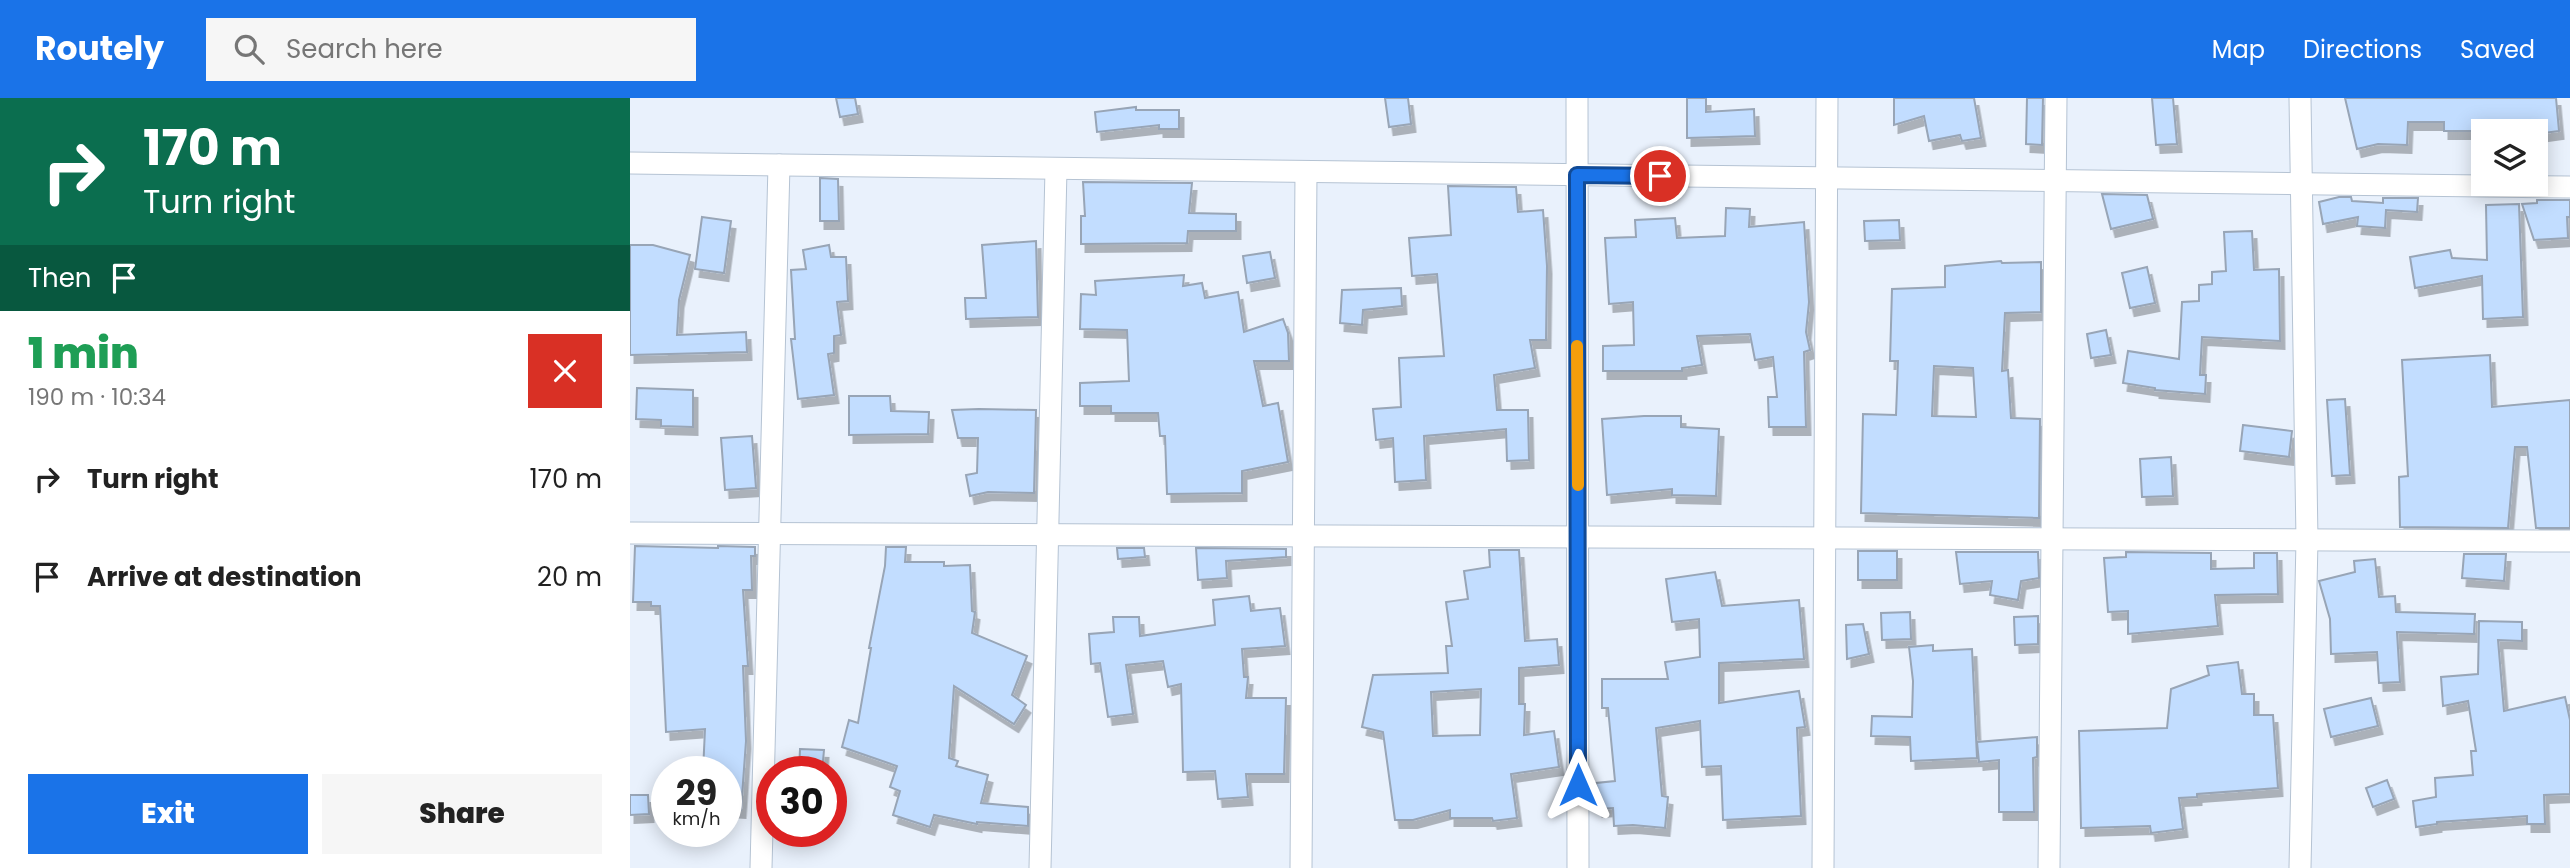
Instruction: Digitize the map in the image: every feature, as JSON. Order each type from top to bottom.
[{"type":"street","points":[[1577,98],[1578,868]]},
{"type":"street","points":[[1823,868],[1827,98]]},
{"type":"street","points":[[2049,868],[2056,98]]},
{"type":"street","points":[[2300,98],[2307,540],[2300,868]]},
{"type":"street","points":[[630,163],[2570,187]]},
{"type":"street","points":[[761,868],[779,165]]},
{"type":"street","points":[[1040,868],[1056,169]]},
{"type":"street","points":[[1301,868],[1306,172]]},
{"type":"street","points":[[630,533],[2570,541]]},
{"type":"building","points":[[836,98],[855,98],[858,114],[840,117]]},
{"type":"building","points":[[1385,98],[1408,98],[1411,124],[1389,127]]},
{"type":"building","points":[[1687,98],[1706,98],[1706,112],[1754,109],[1755,136],[1687,138]]},
{"type":"building","points":[[1894,98],[1974,98],[1981,138],[1962,141],[1960,135],[1929,141],[1924,116],[1894,125]]},
{"type":"building","points":[[2027,98],[2043,98],[2042,145],[2026,144]]},
{"type":"building","points":[[2152,98],[2173,98],[2177,144],[2156,145]]},
{"type":"building","points":[[2345,98],[2556,98],[2559,131],[2548,132],[2548,119],[2471,119],[2471,131],[2444,131],[2444,122],[2408,122],[2407,145],[2378,144],[2357,149]]},
{"type":"building","points":[[1136,107],[1136,110],[1179,110],[1179,129],[1159,129],[1159,125],[1097,132],[1095,112]]},
{"type":"building","points":[[820,178],[838,179],[839,221],[820,221]]},
{"type":"building","points":[[1083,182],[1192,183],[1189,213],[1236,214],[1236,231],[1188,231],[1187,243],[1081,244],[1081,216],[1085,216]]},
{"type":"building","points":[[1448,186],[1516,187],[1518,212],[1543,210],[1547,266],[1546,340],[1530,340],[1535,368],[1494,375],[1497,410],[1528,410],[1529,460],[1507,461],[1506,429],[1424,436],[1426,480],[1395,482],[1393,438],[1376,440],[1373,409],[1401,407],[1399,358],[1444,356],[1437,274],[1412,276],[1409,238],[1451,235]]},
{"type":"building","points":[[2102,194],[2147,195],[2153,219],[2111,229]]},
{"type":"building","points":[[2351,197],[2352,201],[2383,203],[2383,198],[2418,198],[2417,212],[2386,210],[2385,228],[2357,226],[2358,217],[2323,224],[2319,202]]},
{"type":"building","points":[[2537,200],[2570,200],[2570,217],[2567,217],[2568,238],[2534,240],[2522,204],[2537,203]]},
{"type":"building","points":[[2519,204],[2523,317],[2483,319],[2482,276],[2415,288],[2410,257],[2450,250],[2452,258],[2487,260],[2486,205]]},
{"type":"building","points":[[1726,208],[1750,209],[1749,227],[1804,222],[1809,302],[1806,332],[1810,350],[1804,352],[1806,427],[1769,427],[1768,397],[1777,397],[1773,357],[1755,360],[1750,334],[1697,336],[1702,365],[1682,368],[1682,371],[1603,371],[1603,346],[1634,345],[1633,302],[1609,304],[1605,238],[1636,237],[1635,220],[1675,218],[1677,238],[1725,236]]},
{"type":"building","points":[[702,217],[731,221],[724,273],[695,269]]},
{"type":"building","points":[[1899,220],[1900,240],[1865,241],[1864,221]]},
{"type":"building","points":[[2252,231],[2254,270],[2279,269],[2280,341],[2202,337],[2200,375],[2206,375],[2205,394],[2155,390],[2123,383],[2128,351],[2179,359],[2182,302],[2199,301],[2199,285],[2212,284],[2212,272],[2226,271],[2224,232]]},
{"type":"building","points":[[1036,241],[1038,317],[966,319],[965,298],[986,298],[982,245]]},
{"type":"building","points":[[630,245],[653,245],[690,255],[679,300],[677,335],[746,332],[747,352],[630,355]]},
{"type":"building","points":[[829,245],[831,257],[846,257],[848,301],[837,302],[841,335],[834,336],[834,353],[828,354],[834,395],[798,399],[791,339],[795,339],[791,270],[806,269],[803,250]]},
{"type":"building","points":[[1270,252],[1275,278],[1247,283],[1243,256]]},
{"type":"building","points":[[2001,261],[2041,262],[2041,312],[2005,313],[2002,371],[2008,370],[2011,418],[2040,419],[2039,518],[1861,513],[1863,414],[1896,415],[1898,361],[1890,361],[1892,289],[1945,287],[1945,266]],"holes":[[[1934,366],[1973,368],[1976,417],[1932,416]]]},
{"type":"building","points":[[2147,267],[2155,303],[2130,308],[2122,273]]},
{"type":"building","points":[[1184,275],[1183,286],[1202,283],[1205,298],[1238,292],[1244,332],[1283,319],[1288,333],[1289,361],[1254,361],[1263,406],[1278,403],[1288,462],[1242,471],[1242,493],[1167,494],[1165,436],[1160,436],[1158,413],[1111,413],[1111,406],[1080,406],[1080,383],[1129,381],[1127,330],[1080,329],[1081,294],[1096,295],[1095,281]]},
{"type":"building","points":[[1401,288],[1402,306],[1363,310],[1362,325],[1340,323],[1342,290]]},
{"type":"building","points":[[2106,330],[2111,355],[2091,358],[2087,334]]},
{"type":"building","points":[[2490,355],[2492,407],[2570,400],[2570,528],[2536,528],[2527,447],[2515,447],[2508,528],[2400,527],[2399,477],[2408,476],[2402,360]]},
{"type":"building","points":[[637,388],[693,390],[693,427],[661,426],[661,420],[636,419]]},
{"type":"building","points":[[849,396],[890,396],[891,411],[929,412],[928,434],[849,435]]},
{"type":"building","points":[[2345,399],[2350,475],[2332,476],[2327,400]]},
{"type":"building","points":[[952,410],[1036,410],[1034,493],[988,492],[970,496],[966,475],[977,473],[978,438],[958,438]]},
{"type":"building","points":[[1681,416],[1681,427],[1719,429],[1716,496],[1672,495],[1672,489],[1607,495],[1602,419]]},
{"type":"building","points":[[2243,425],[2292,431],[2289,457],[2240,451]]},
{"type":"building","points":[[752,436],[756,488],[725,490],[721,438]]},
{"type":"building","points":[[2171,457],[2173,496],[2142,497],[2140,459]]},
{"type":"building","points":[[635,546],[755,547],[755,556],[751,556],[752,590],[743,590],[748,666],[743,666],[746,741],[742,796],[742,756],[704,756],[705,729],[666,732],[660,606],[651,606],[651,602],[633,602]]},
{"type":"building","points":[[886,547],[906,547],[905,562],[944,562],[944,566],[970,565],[972,611],[975,612],[972,633],[1027,656],[1012,695],[1026,705],[1014,724],[954,686],[949,758],[958,761],[956,766],[988,775],[981,803],[1028,807],[1028,826],[977,824],[934,815],[930,827],[893,815],[900,791],[890,787],[897,766],[842,747],[849,720],[858,723]]},
{"type":"building","points":[[1117,548],[1144,548],[1145,557],[1118,559]]},
{"type":"building","points":[[1196,548],[1286,549],[1286,557],[1226,561],[1227,578],[1198,580]]},
{"type":"building","points":[[1489,550],[1519,550],[1525,641],[1557,639],[1559,665],[1519,668],[1519,704],[1525,704],[1524,735],[1554,731],[1559,767],[1511,774],[1517,818],[1493,821],[1492,818],[1450,818],[1450,810],[1413,820],[1395,820],[1383,732],[1362,727],[1373,675],[1448,673],[1446,646],[1452,646],[1446,602],[1468,599],[1464,571],[1490,567]],"holes":[[[1481,689],[1480,735],[1433,736],[1431,692]]]},
{"type":"building","points":[[1858,551],[1897,551],[1897,580],[1858,580]]},
{"type":"building","points":[[1956,552],[2038,552],[2039,578],[2021,581],[2018,600],[1990,595],[1992,581],[1960,584]]},
{"type":"building","points":[[2126,552],[2211,553],[2211,569],[2254,568],[2254,553],[2277,553],[2278,594],[2215,595],[2218,626],[2128,634],[2128,611],[2108,612],[2104,558],[2126,557]]},
{"type":"building","points":[[2464,554],[2506,554],[2504,581],[2462,578]]},
{"type":"building","points":[[2375,559],[2379,597],[2395,596],[2396,612],[2475,614],[2474,634],[2397,632],[2400,682],[2379,683],[2377,652],[2331,654],[2330,619],[2319,581],[2355,572],[2354,561]]},
{"type":"building","points":[[1715,572],[1722,606],[1799,600],[1804,659],[1719,663],[1719,703],[1799,691],[1805,727],[1797,728],[1801,816],[1723,820],[1721,766],[1702,767],[1700,721],[1656,728],[1662,796],[1668,797],[1665,828],[1614,826],[1613,808],[1598,809],[1596,783],[1615,781],[1608,708],[1602,708],[1602,679],[1668,679],[1665,662],[1700,657],[1699,619],[1672,622],[1666,579]]},
{"type":"building","points":[[1249,596],[1251,611],[1280,608],[1285,646],[1242,649],[1244,677],[1248,677],[1246,698],[1286,698],[1284,774],[1246,774],[1248,797],[1218,799],[1215,771],[1183,772],[1181,684],[1168,687],[1163,661],[1126,665],[1133,714],[1108,717],[1100,663],[1091,664],[1089,634],[1114,632],[1113,617],[1139,617],[1140,636],[1215,625],[1213,600]]},
{"type":"building","points":[[1910,612],[1911,639],[1882,640],[1881,613]]},
{"type":"building","points":[[2038,616],[2038,644],[2015,645],[2014,617]]},
{"type":"building","points":[[2479,621],[2522,622],[2522,641],[2498,640],[2504,711],[2565,697],[2570,720],[2570,794],[2544,795],[2545,824],[2527,824],[2527,816],[2437,822],[2416,827],[2413,801],[2436,797],[2435,778],[2473,775],[2471,751],[2476,751],[2468,701],[2443,706],[2441,677],[2478,674]]},
{"type":"building","points":[[1863,624],[1869,654],[1847,659],[1846,625]]},
{"type":"building","points":[[1933,645],[1933,651],[1972,649],[1977,758],[1911,761],[1910,737],[1871,736],[1872,716],[1912,717],[1913,681],[1909,647]]},
{"type":"building","points":[[2238,662],[2242,694],[2254,694],[2254,715],[2273,715],[2278,788],[2197,794],[2197,797],[2179,798],[2183,829],[2151,833],[2150,826],[2081,828],[2079,731],[2167,728],[2171,689],[2209,675],[2207,666]]},
{"type":"building","points":[[2371,698],[2378,726],[2331,737],[2324,709]]},
{"type":"building","points":[[2037,737],[2037,757],[2033,758],[2034,812],[1999,812],[1999,760],[1979,762],[1977,742]]},
{"type":"building","points":[[800,749],[824,750],[823,756],[800,756]]},
{"type":"building","points":[[2387,780],[2394,799],[2373,807],[2366,788]]},
{"type":"building","points":[[630,795],[648,795],[649,814],[630,815]]},
{"type":"slow traffic","points":[[1577,346],[1578,485]]},
{"type":"route","points":[[1578,785],[1577,175],[1660,176]]}]
